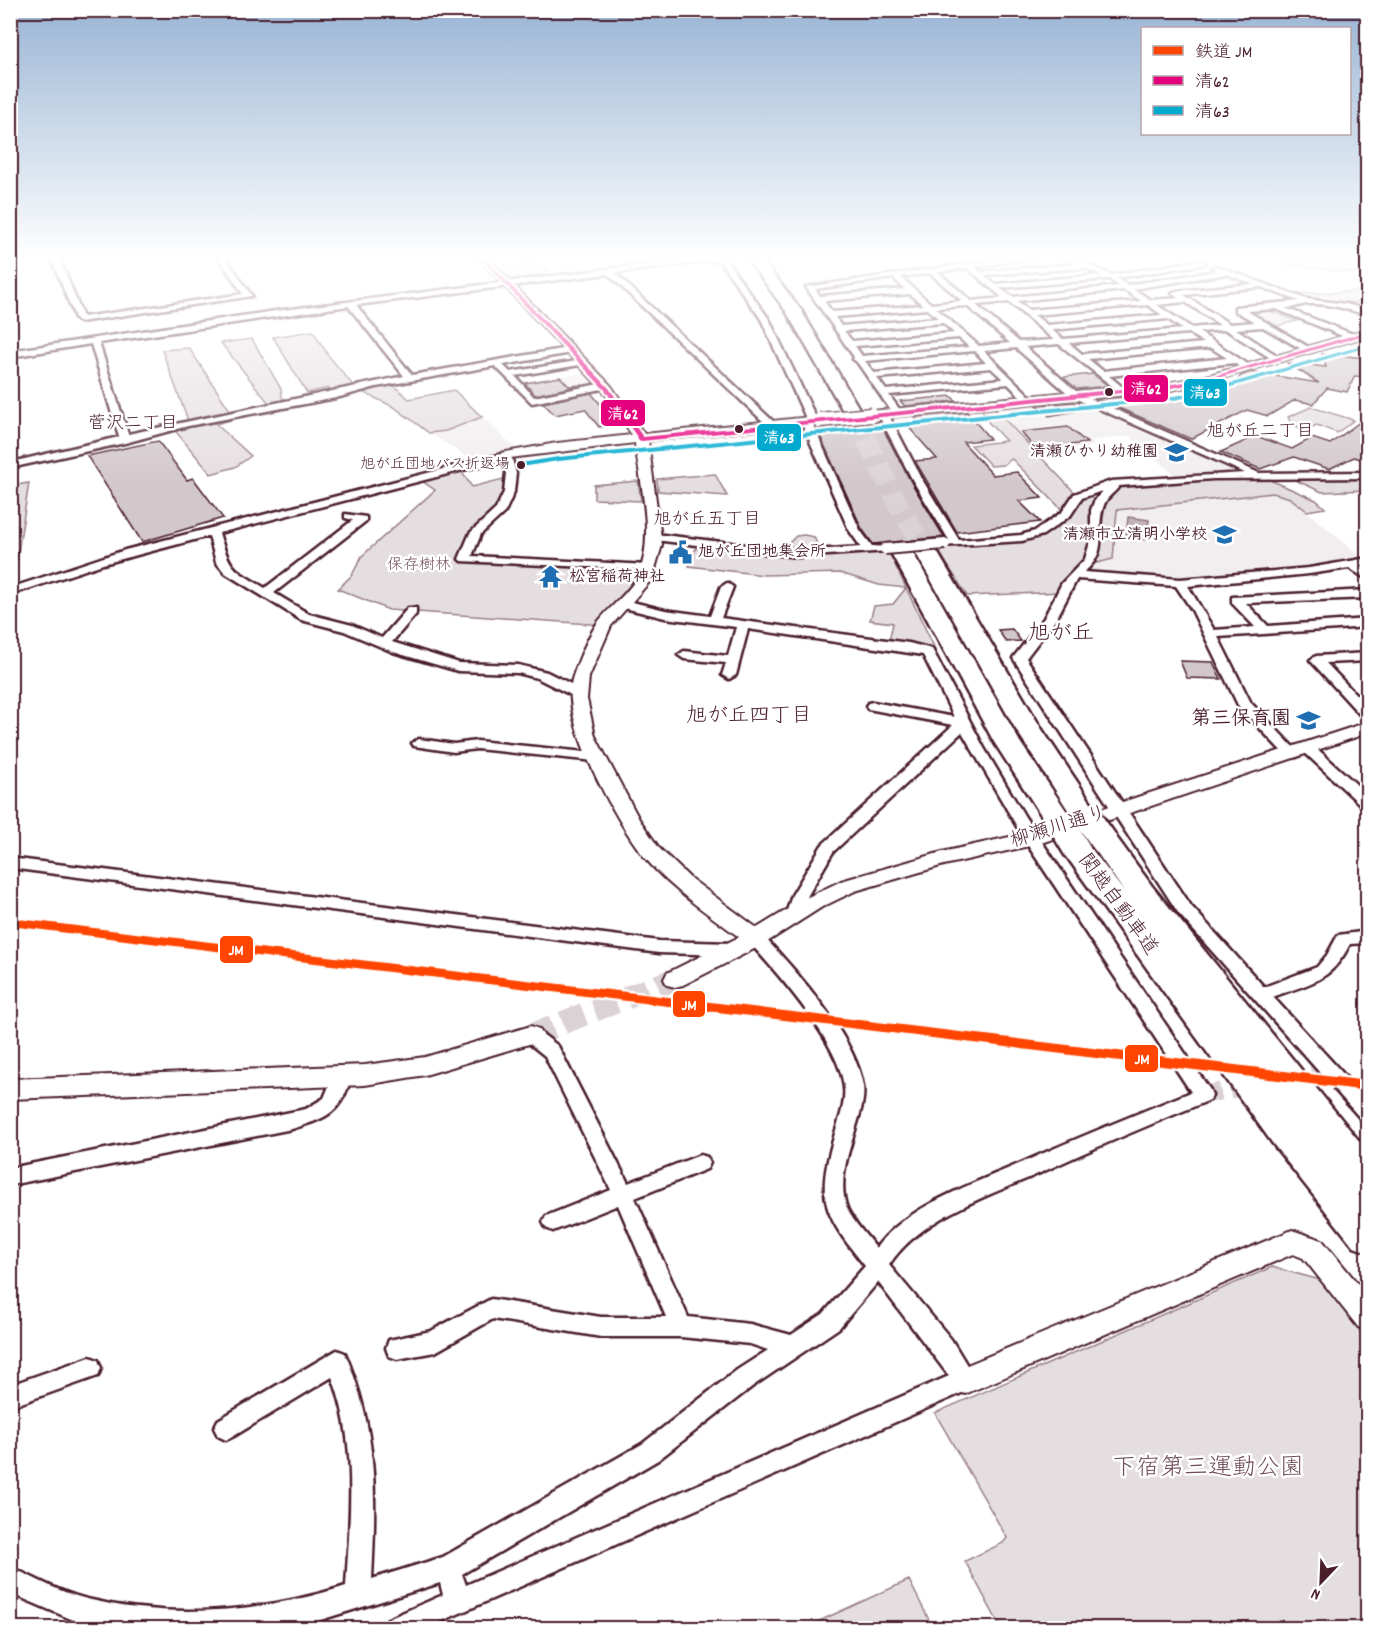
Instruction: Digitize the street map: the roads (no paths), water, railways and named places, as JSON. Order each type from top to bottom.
[{"type":"highway","points":[[790,333],[818,419]]},
{"type":"highway","points":[[807,333],[852,412]]},
{"type":"highway","name":"関越自動車道","points":[[922,548],[1007,742],[1081,831],[1148,903],[1368,1181]]},
{"type":"highway","name":"関越自動車道","points":[[1081,831],[1286,1133],[1368,1235]]},
{"type":"street","points":[[10,354],[138,333]]},
{"type":"street","points":[[374,333],[410,378]]},
{"type":"street","points":[[551,333],[604,386],[641,439],[655,537],[649,568],[638,588],[600,632],[581,677],[578,693],[581,718],[595,757],[652,853],[683,883],[756,939],[783,968],[839,1047],[852,1075],[854,1091],[833,1183],[837,1210],[878,1266],[927,1324],[965,1380]]},
{"type":"street","points":[[675,333],[772,425]]},
{"type":"street","points":[[773,333],[818,419],[855,530],[869,550]]},
{"type":"street","points":[[841,333],[897,413]]},
{"type":"street","points":[[1004,333],[1076,395],[1261,476]]},
{"type":"street","points":[[1051,333],[1122,391]]},
{"type":"street","points":[[858,359],[1158,333]]},
{"type":"street","points":[[1194,333],[1246,368]]},
{"type":"street","points":[[1236,333],[1275,358]]},
{"type":"street","points":[[1281,333],[1306,348]]},
{"type":"street","points":[[1343,333],[1350,336]]},
{"type":"street","points":[[10,592],[64,572],[213,531],[506,456],[557,447],[818,419],[1122,391],[1205,380],[1360,333]]},
{"type":"street","points":[[848,344],[961,335],[1028,399]]},
{"type":"street","points":[[94,341],[125,440]]},
{"type":"street","points":[[1081,357],[1211,345]]},
{"type":"street","points":[[11,462],[125,440],[188,423],[347,395],[375,384],[568,351]]},
{"type":"street","points":[[1101,374],[1235,360]]},
{"type":"street","points":[[508,375],[580,362]]},
{"type":"street","points":[[497,363],[532,400],[604,386]]},
{"type":"street","points":[[870,376],[994,365]]},
{"type":"street","points":[[883,393],[1011,381]]},
{"type":"street","points":[[877,415],[918,481],[922,548]]},
{"type":"street","points":[[506,456],[511,472],[509,492],[501,510],[476,533],[465,560],[649,568]]},
{"type":"street","points":[[655,537],[797,554],[922,548],[1022,538],[1039,533],[1066,514],[1078,496],[1102,486],[1124,482],[1162,478],[1368,475]]},
{"type":"street","points":[[1124,482],[1102,494],[1097,511],[1095,546],[1090,561],[1066,585],[1050,619],[1018,658],[1185,910],[1368,1114]]},
{"type":"street","points":[[266,593],[362,519],[349,516]]},
{"type":"street","points":[[213,531],[222,562],[229,571],[305,618],[348,628],[458,667],[518,669],[542,675],[578,693]]},
{"type":"street","points":[[1074,575],[1180,582],[1308,571],[1368,561]]},
{"type":"street","points":[[1352,564],[1368,577]]},
{"type":"street","points":[[1180,582],[1198,610],[1245,705],[1368,804]]},
{"type":"street","points":[[714,621],[727,587]]},
{"type":"street","points":[[1266,631],[1236,600],[1368,594]]},
{"type":"street","points":[[10,1580],[85,1612],[162,1624],[222,1623],[301,1613],[447,1568],[650,1452],[793,1346],[831,1321],[849,1304],[878,1266],[891,1244],[936,1210],[1116,1130],[1203,1095],[1141,997],[1031,839],[963,723],[928,652],[909,647],[665,614],[624,604]]},
{"type":"street","points":[[385,643],[412,611]]},
{"type":"street","points":[[1210,634],[1368,623]]},
{"type":"street","points":[[729,675],[743,626]]},
{"type":"street","points":[[684,655],[733,660]]},
{"type":"street","points":[[1368,657],[1316,660],[1368,715]]},
{"type":"street","points":[[873,706],[963,723]]},
{"type":"street","points":[[793,917],[800,895],[827,849],[963,723]]},
{"type":"street","name":"柳瀬川通り","points":[[675,979],[731,949],[756,939],[815,902],[848,886],[942,859],[1031,839],[1368,727]]},
{"type":"street","points":[[419,743],[454,748],[477,745],[595,757]]},
{"type":"street","points":[[10,863],[659,948],[731,949]]},
{"type":"street","points":[[1260,995],[1323,971],[1334,959],[1344,939],[1368,938]]},
{"type":"street","points":[[10,1089],[342,1077],[425,1066],[490,1049],[531,1035],[552,1051],[624,1195],[681,1327]]},
{"type":"street","points":[[10,1178],[263,1128],[318,1113],[327,1110],[337,1095],[342,1077]]},
{"type":"street","points":[[553,1222],[700,1163]]},
{"type":"street","points":[[396,1629],[965,1380],[1292,1242],[1312,1249],[1319,1256],[1368,1318]]},
{"type":"street","points":[[397,1348],[435,1341],[491,1310],[601,1327],[681,1327],[750,1334],[793,1346]]},
{"type":"street","points":[[226,1428],[337,1360],[348,1384],[359,1431],[363,1508],[358,1596]]},
{"type":"street","points":[[10,1396],[90,1368]]},
{"type":"street","points":[[447,1568],[458,1602]]},
{"type":"tunnel","points":[[852,412],[899,506],[925,550]]},
{"type":"tunnel","points":[[531,1035],[675,979]]},
{"type":"tunnel","points":[[1285,1079],[1329,1070]]},
{"type":"tunnel","points":[[1203,1095],[1253,1085]]},
{"type":"rail line","name":"JM","points":[[10,922],[1368,1086]]},
{"type":"place","name":"清瀬ひかり幼稚園","points":[[1176,452]]},
{"type":"place","name":"旭が丘団地バス折返場","points":[[521,465]]},
{"type":"place","name":"清瀬市立清明小学校","points":[[1225,535]]},
{"type":"place","name":"旭が丘団地集会所","points":[[680,552]]},
{"type":"place","name":"松宮稲荷神社","points":[[551,577]]},
{"type":"place","name":"第三保育園","points":[[1309,720]]},
{"type":"district","name":"菅沢二丁目","points":[[133,424]]},
{"type":"district","name":"旭が丘二丁目","points":[[1260,432]]},
{"type":"district","name":"旭が丘五丁目","points":[[707,520]]},
{"type":"district","name":"旭が丘","points":[[1061,634]]},
{"type":"district","name":"旭が丘四丁目","points":[[749,717]]},
{"type":"park label","name":"保存樹林","points":[[419,565]]},
{"type":"park label","name":"下宿第三運動公園","points":[[1208,1469]]}]
